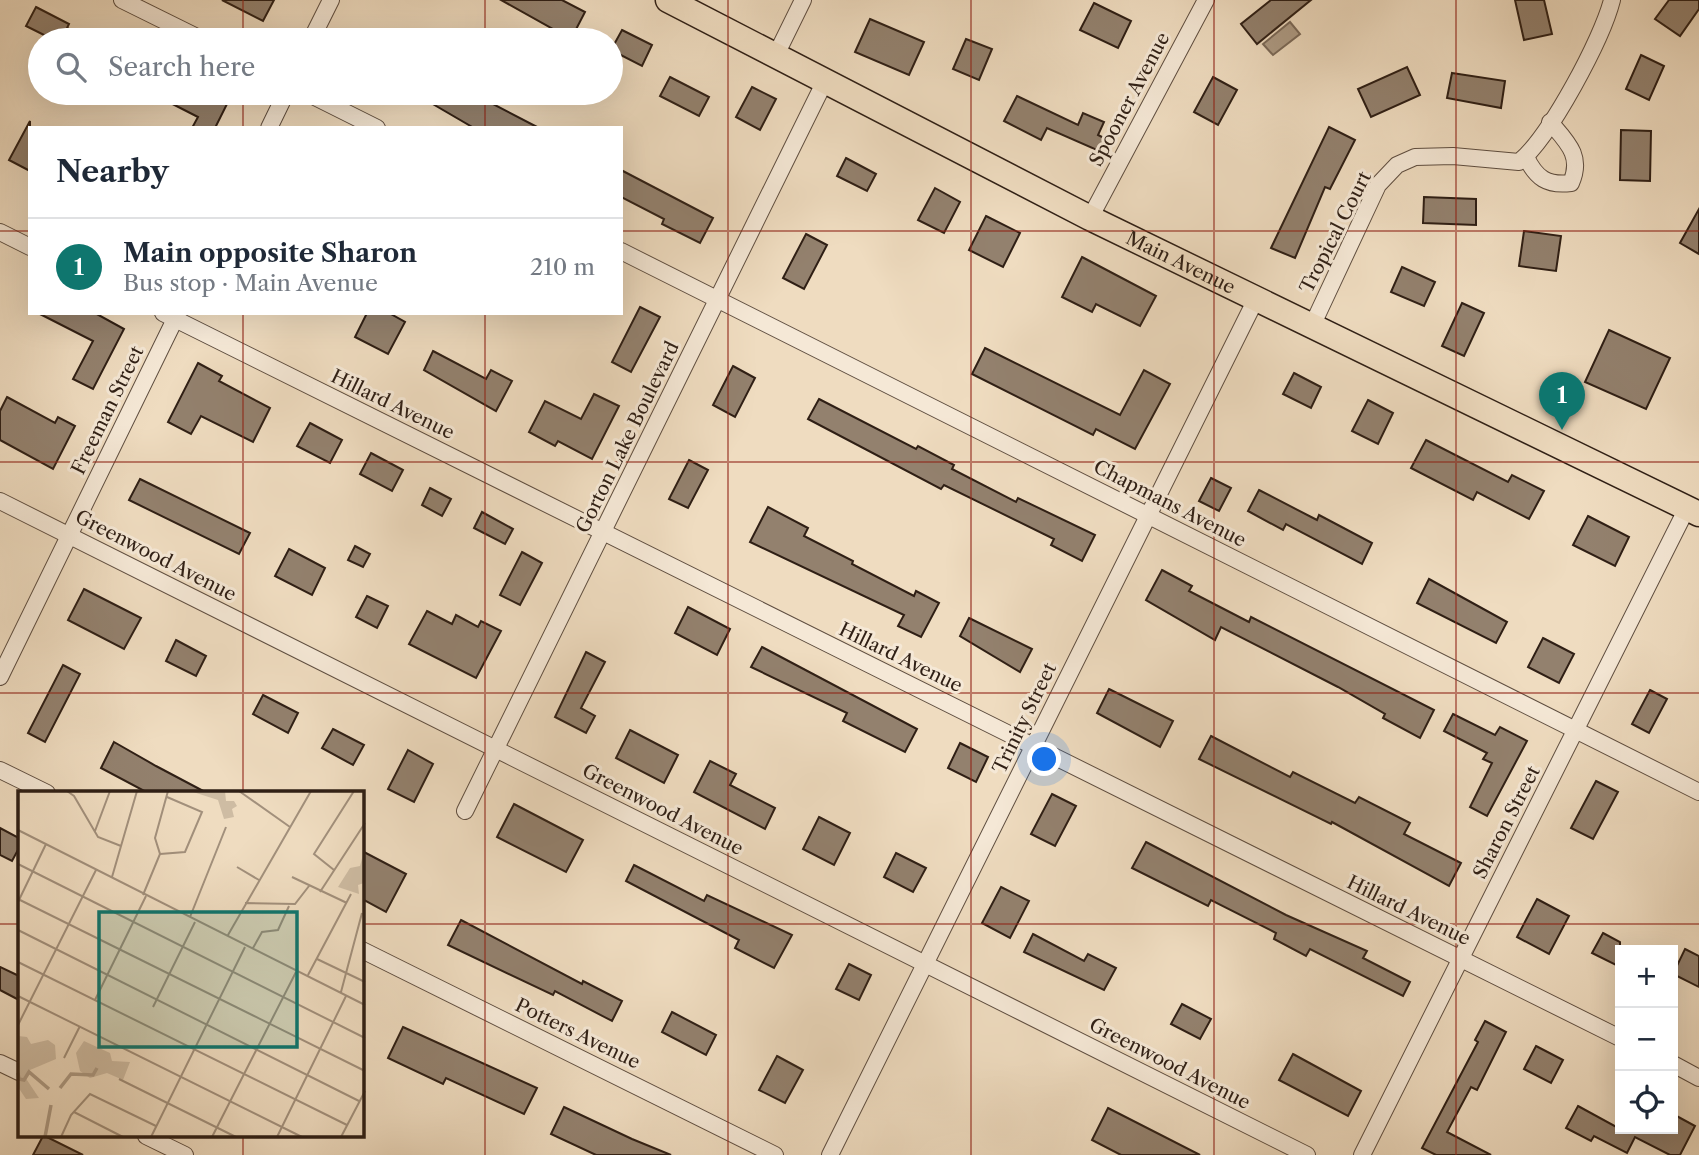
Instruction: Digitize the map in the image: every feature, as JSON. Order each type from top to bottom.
[{"type":"main road","name":"Main Avenue","points":[[668,0],[1090,218],[1693,511]]},
{"type":"street","points":[[122,0],[179,28]]},
{"type":"street","points":[[318,28],[331,0]]},
{"type":"street","points":[[776,55],[803,0]]},
{"type":"street","name":"Spooner Avenue","points":[[1090,218],[1206,0]]},
{"type":"street","points":[[1550,122],[1574,152],[1576,171],[1571,183],[1553,185],[1535,175],[1525,157],[1532,151],[1550,122],[1608,16],[1612,0]]},
{"type":"street","name":"Gorton Lake Boulevard","points":[[465,811],[825,81]]},
{"type":"street","points":[[270,126],[280,105]]},
{"type":"street","points":[[331,105],[373,126]]},
{"type":"street","name":"Tropical Court","points":[[1311,326],[1378,185],[1397,165],[1415,158],[1453,156],[1519,162],[1525,157]]},
{"type":"street","points":[[0,232],[28,246]]},
{"type":"street","name":"Chapmans Avenue","points":[[623,252],[1699,792]]},
{"type":"street","name":"Trinity Street","points":[[830,1155],[1256,299]]},
{"type":"street","name":"Hillard Avenue","points":[[172,315],[1615,1036]]},
{"type":"street","name":"Freeman Street","points":[[0,677],[172,315]]},
{"type":"street","name":"Greenwood Avenue","points":[[0,501],[1307,1155]]},
{"type":"street","name":"Sharon Street","points":[[1362,1155],[1576,730],[1693,511]]},
{"type":"street","points":[[0,769],[43,791]]},
{"type":"street","name":"Potters Avenue","points":[[364,951],[775,1155]]},
{"type":"street","points":[[0,1063],[18,1072]]},
{"type":"street","points":[[1678,1067],[1699,1077]]},
{"type":"street","points":[[150,1138],[185,1155]]},
{"type":"shaded area","points":[[1290,22],[1300,34],[1273,55],[1263,44]]},
{"type":"building","points":[[222,0],[274,0],[263,21]]},
{"type":"building","points":[[501,0],[562,0],[585,12],[577,28],[551,28]]},
{"type":"building","points":[[1271,0],[1311,0],[1257,44],[1241,24]]},
{"type":"building","points":[[1515,0],[1544,0],[1552,34],[1524,40]]},
{"type":"building","points":[[1669,0],[1699,0],[1699,9],[1680,36],[1655,19]]},
{"type":"building","points":[[1094,3],[1131,21],[1118,48],[1080,30]]},
{"type":"building","points":[[36,7],[69,24],[67,28],[26,26]]},
{"type":"building","points":[[870,19],[924,42],[909,75],[855,52]]},
{"type":"building","points":[[623,30],[652,45],[642,66],[623,56]]},
{"type":"building","points":[[966,39],[992,49],[979,80],[953,69]]},
{"type":"building","points":[[1641,55],[1664,66],[1649,100],[1626,89]]},
{"type":"building","points":[[1407,67],[1420,95],[1371,117],[1358,89]]},
{"type":"building","points":[[1452,73],[1505,81],[1501,108],[1447,98]]},
{"type":"building","points":[[670,77],[709,97],[699,116],[660,96]]},
{"type":"building","points":[[1213,77],[1237,90],[1218,125],[1194,112]]},
{"type":"building","points":[[752,87],[776,99],[760,130],[736,117]]},
{"type":"building","points":[[1017,96],[1078,125],[1083,113],[1104,122],[1098,135],[1112,142],[1106,154],[1047,128],[1041,140],[1004,121]]},
{"type":"building","points":[[174,105],[226,105],[216,126],[193,126],[198,117]]},
{"type":"building","points":[[435,105],[495,105],[535,126],[471,126]]},
{"type":"building","points":[[30,121],[28,170],[9,160]]},
{"type":"building","points":[[1329,127],[1355,140],[1330,189],[1325,187],[1295,258],[1271,248]]},
{"type":"building","points":[[1621,130],[1651,131],[1650,181],[1620,180]]},
{"type":"building","points":[[846,158],[876,174],[867,191],[837,176]]},
{"type":"building","points":[[623,171],[713,218],[700,243],[662,224],[664,219],[623,198]]},
{"type":"building","points":[[935,188],[960,202],[944,233],[918,220]]},
{"type":"building","points":[[1424,197],[1476,199],[1476,225],[1423,223]]},
{"type":"building","points":[[1699,209],[1699,254],[1680,243]]},
{"type":"building","points":[[986,216],[1020,233],[1003,267],[969,250]]},
{"type":"building","points":[[1524,231],[1561,236],[1556,271],[1519,266]]},
{"type":"building","points":[[806,234],[827,245],[804,289],[783,278]]},
{"type":"building","points":[[1082,257],[1156,296],[1140,326],[1096,304],[1092,312],[1062,297]]},
{"type":"building","points":[[1402,267],[1435,282],[1424,306],[1391,292]]},
{"type":"building","points":[[1462,303],[1484,313],[1464,356],[1442,346]]},
{"type":"building","points":[[640,307],[660,317],[631,372],[612,362]]},
{"type":"building","points":[[42,315],[99,315],[124,329],[93,389],[73,379],[93,341]]},
{"type":"building","points":[[366,315],[393,315],[405,322],[388,354],[355,337]]},
{"type":"building","points":[[1609,330],[1670,358],[1646,409],[1585,382]]},
{"type":"building","points":[[985,348],[1120,415],[1144,370],[1170,384],[1135,449],[1096,429],[1093,435],[972,374]]},
{"type":"building","points":[[433,351],[486,379],[491,370],[512,381],[496,411],[424,370]]},
{"type":"building","points":[[198,363],[222,376],[219,381],[270,408],[253,442],[201,416],[191,434],[168,422]]},
{"type":"building","points":[[733,366],[755,378],[735,417],[713,405]]},
{"type":"building","points":[[1294,373],[1321,387],[1311,408],[1283,394]]},
{"type":"building","points":[[594,394],[619,406],[592,459],[558,441],[555,446],[529,432],[545,401],[581,419]]},
{"type":"building","points":[[7,397],[55,423],[58,417],[75,426],[53,469],[0,440],[0,411]]},
{"type":"building","points":[[819,399],[916,449],[918,446],[954,465],[952,469],[1016,502],[1018,498],[1095,535],[1082,561],[1051,545],[1054,539],[944,485],[941,489],[808,419]]},
{"type":"building","points":[[1368,400],[1393,413],[1378,444],[1352,431]]},
{"type":"building","points":[[310,423],[342,440],[330,463],[297,446]]},
{"type":"building","points":[[1426,440],[1508,482],[1512,475],[1544,491],[1529,519],[1477,492],[1473,500],[1411,468]]},
{"type":"building","points":[[371,453],[403,470],[392,491],[360,474]]},
{"type":"building","points":[[689,460],[708,470],[688,508],[669,499]]},
{"type":"building","points":[[1211,478],[1231,488],[1219,511],[1199,501]]},
{"type":"building","points":[[140,479],[250,533],[239,554],[129,500]]},
{"type":"building","points":[[430,488],[451,499],[442,516],[422,505]]},
{"type":"building","points":[[1259,490],[1317,520],[1319,515],[1372,543],[1362,564],[1286,524],[1283,530],[1248,511]]},
{"type":"building","points":[[768,507],[808,528],[804,536],[853,561],[852,564],[914,596],[916,591],[939,603],[921,637],[898,626],[904,615],[750,542]]},
{"type":"building","points":[[482,512],[513,529],[505,544],[474,528]]},
{"type":"building","points":[[1588,516],[1629,537],[1615,566],[1573,545]]},
{"type":"building","points":[[355,546],[370,554],[363,567],[348,560]]},
{"type":"building","points":[[289,549],[325,568],[312,595],[275,576]]},
{"type":"building","points":[[522,552],[542,563],[520,605],[500,595]]},
{"type":"building","points":[[1162,570],[1192,586],[1189,591],[1249,622],[1251,617],[1434,710],[1420,738],[1383,718],[1385,714],[1338,687],[1221,627],[1215,640],[1146,600]]},
{"type":"building","points":[[1429,579],[1507,622],[1496,643],[1417,603]]},
{"type":"building","points":[[84,589],[141,618],[124,649],[68,620]]},
{"type":"building","points":[[367,596],[388,606],[377,628],[356,617]]},
{"type":"building","points":[[688,607],[730,629],[717,655],[675,633]]},
{"type":"building","points":[[427,611],[452,624],[456,615],[478,627],[481,621],[501,631],[476,678],[409,644]]},
{"type":"building","points":[[969,618],[1032,649],[1020,672],[960,636]]},
{"type":"building","points":[[1543,638],[1574,654],[1559,683],[1528,667]]},
{"type":"building","points":[[176,640],[206,656],[196,676],[166,661]]},
{"type":"building","points":[[762,647],[917,729],[905,752],[843,721],[847,713],[751,667]]},
{"type":"building","points":[[586,652],[605,662],[581,708],[595,716],[586,733],[555,717]]},
{"type":"building","points":[[63,665],[80,674],[45,742],[28,733]]},
{"type":"building","points":[[1109,689],[1173,721],[1160,747],[1097,713]]},
{"type":"building","points":[[1650,690],[1667,699],[1649,733],[1632,724]]},
{"type":"building","points":[[263,695],[298,713],[288,733],[253,714]]},
{"type":"building","points":[[1453,714],[1495,735],[1500,727],[1527,741],[1487,816],[1470,807],[1492,763],[1483,759],[1487,753],[1444,731]]},
{"type":"building","points":[[333,729],[364,745],[353,765],[322,748]]},
{"type":"building","points":[[630,730],[678,755],[664,783],[616,758]]},
{"type":"building","points":[[1211,736],[1290,777],[1293,772],[1355,803],[1359,797],[1410,823],[1404,834],[1461,863],[1449,886],[1332,822],[1331,824],[1199,759]]},
{"type":"building","points":[[114,742],[203,791],[144,791],[101,768]]},
{"type":"building","points":[[960,743],[988,757],[976,782],[948,768]]},
{"type":"building","points":[[408,750],[433,764],[414,802],[388,789]]},
{"type":"building","points":[[710,761],[736,774],[730,785],[775,808],[765,829],[694,792]]},
{"type":"building","points":[[1596,781],[1618,792],[1593,839],[1571,828]]},
{"type":"building","points":[[1052,794],[1076,806],[1055,846],[1031,834]]},
{"type":"building","points":[[514,804],[583,840],[566,872],[497,837]]},
{"type":"building","points":[[819,817],[850,833],[834,865],[803,849]]},
{"type":"building","points":[[0,828],[18,837],[18,850],[12,861],[0,855]]},
{"type":"building","points":[[1146,842],[1286,915],[1367,951],[1363,958],[1410,982],[1403,996],[1310,949],[1306,956],[1274,939],[1276,933],[1211,900],[1208,906],[1132,868]]},
{"type":"building","points":[[364,852],[406,874],[386,912],[364,900]]},
{"type":"building","points":[[896,853],[926,868],[913,892],[884,877]]},
{"type":"building","points":[[634,865],[704,901],[707,895],[792,935],[774,968],[735,948],[739,940],[626,881]]},
{"type":"building","points":[[1001,887],[1029,901],[1010,938],[982,923]]},
{"type":"building","points":[[1537,899],[1569,916],[1549,954],[1517,937]]},
{"type":"building","points":[[461,920],[582,984],[583,981],[622,1001],[612,1021],[555,991],[553,995],[448,945]]},
{"type":"building","points":[[1603,933],[1620,942],[1620,945],[1615,945],[1615,964],[1592,953]]},
{"type":"building","points":[[1033,934],[1084,961],[1088,954],[1116,968],[1104,990],[1024,952]]},
{"type":"building","points":[[1685,949],[1699,956],[1699,987],[1678,976],[1678,964]]},
{"type":"building","points":[[849,964],[871,975],[859,1000],[836,989]]},
{"type":"building","points":[[0,967],[18,976],[18,999],[0,990]]},
{"type":"building","points":[[1182,1004],[1211,1019],[1200,1039],[1171,1024]]},
{"type":"building","points":[[672,1012],[716,1035],[706,1055],[662,1032]]},
{"type":"building","points":[[1485,1021],[1506,1032],[1477,1090],[1471,1087],[1447,1132],[1491,1155],[1436,1155],[1422,1148],[1478,1042],[1475,1040]]},
{"type":"building","points":[[403,1027],[537,1088],[524,1114],[446,1078],[443,1084],[388,1058]]},
{"type":"building","points":[[1536,1046],[1563,1060],[1551,1083],[1524,1069]]},
{"type":"building","points":[[1293,1054],[1361,1091],[1348,1116],[1279,1080]]},
{"type":"building","points":[[777,1056],[803,1070],[785,1103],[759,1090]]},
{"type":"building","points":[[1578,1106],[1615,1126],[1615,1134],[1678,1134],[1678,1117],[1695,1126],[1680,1155],[1670,1155],[1635,1137],[1627,1153],[1594,1136],[1591,1141],[1566,1128]]},
{"type":"building","points":[[564,1107],[671,1155],[596,1155],[551,1134]]},
{"type":"building","points":[[1108,1108],[1200,1155],[1121,1155],[1092,1140]]},
{"type":"building","points":[[42,1138],[49,1138],[83,1155],[33,1155]]},
{"type":"place","name":"Main opposite Sharon","points":[[1562,430]]}]
